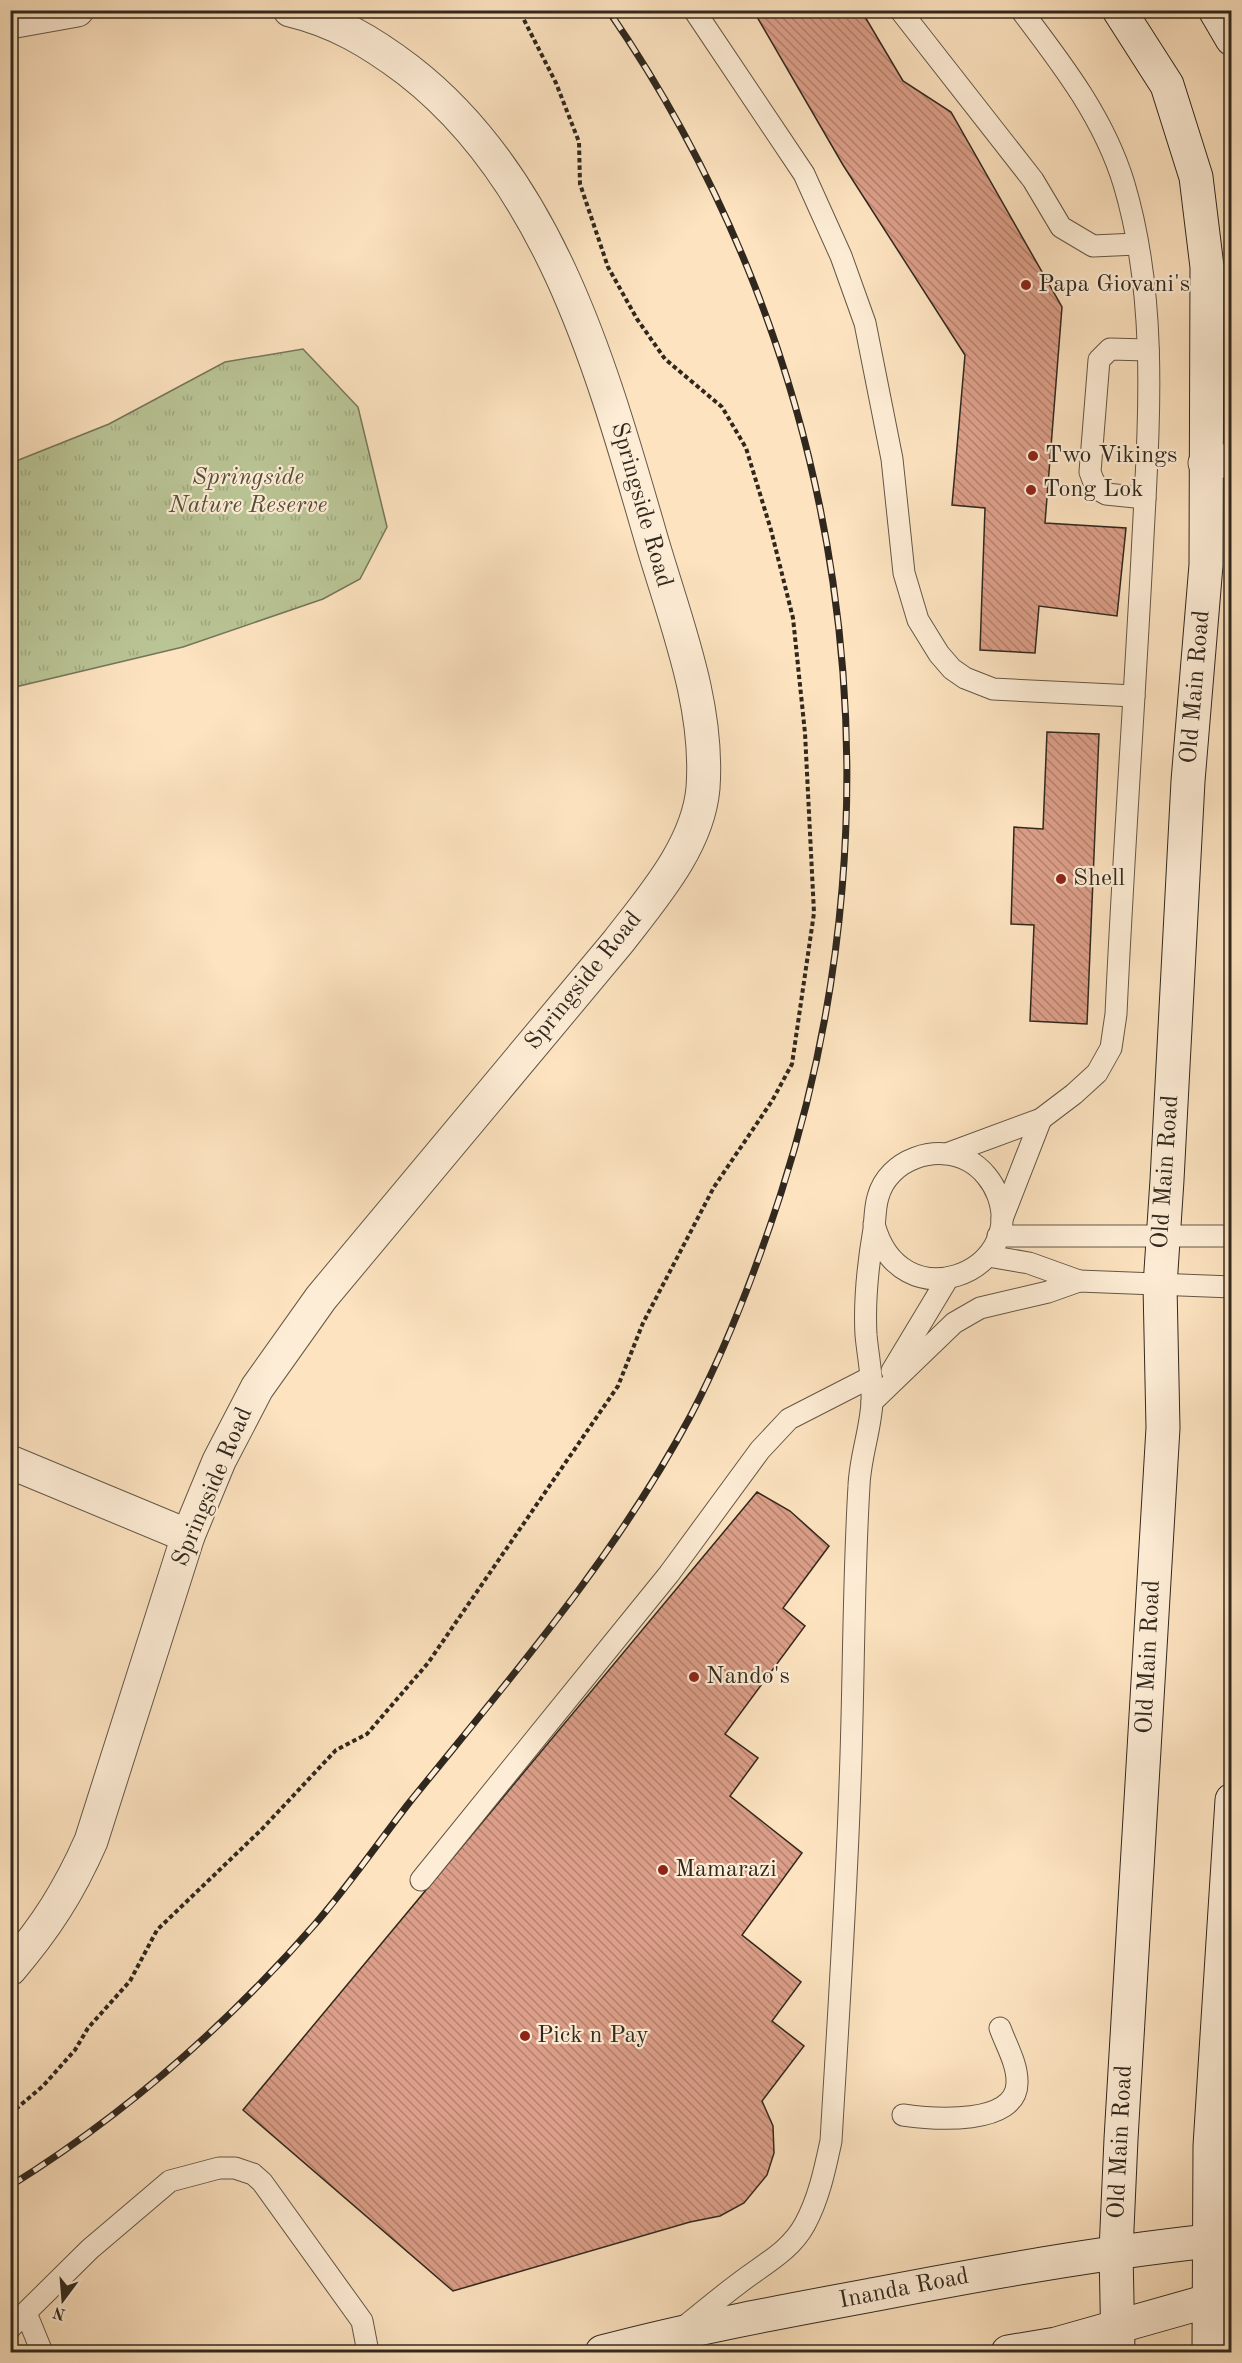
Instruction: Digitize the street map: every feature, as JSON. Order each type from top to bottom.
[{"type":"main road","points":[[10,22],[77,10]]},
{"type":"main road","name":"Springside Road","points":[[10,1969],[37,1938],[70,1889],[91,1841],[188,1536],[219,1461],[257,1388],[321,1298],[618,942],[657,892],[698,818],[703,789],[702,735],[682,643],[614,413],[562,276],[508,177],[472,130],[434,90],[356,34],[332,22],[290,10]]},
{"type":"main road","name":"Old Main Road","points":[[1118,2339],[1116,2251],[1130,1958],[1163,1428],[1161,1238],[1188,781],[1206,565],[1218,461],[1207,267],[1196,177],[1167,85],[1119,10]]},
{"type":"main road","points":[[1215,10],[1232,39]]},
{"type":"main road","points":[[10,1462],[188,1536]]},
{"type":"main road","points":[[1209,2352],[1220,2296],[1220,2237],[1210,2146],[1232,1800]]},
{"type":"main road","points":[[1226,1921],[1232,1969]]},
{"type":"main road","name":"Inanda Road","points":[[602,2352],[678,2332],[1116,2251],[1220,2237]]},
{"type":"main road","points":[[1008,2352],[1056,2344],[1118,2339],[1220,2296]]},
{"type":"lane","points":[[694,10],[804,174],[842,256],[865,323],[892,459],[904,573],[918,620],[939,654],[952,669],[965,678],[993,689],[1134,696]]},
{"type":"lane","points":[[900,10],[1033,180],[1061,227],[1093,246],[1137,244]]},
{"type":"lane","points":[[678,2332],[739,2283],[774,2259],[793,2241],[805,2224],[819,2191],[831,2141],[849,1809],[859,1482],[872,1402],[866,1334],[867,1274],[878,1194],[894,1170],[920,1155],[949,1153],[1041,1119],[1097,1073],[1111,1048],[1116,1014],[1144,498],[1147,313],[1137,244],[1124,184],[1092,109],[1065,68],[1021,10]]},
{"type":"lane","points":[[1144,498],[1106,494],[1099,489],[1090,472],[1099,360],[1110,349],[1148,350]]},
{"type":"lane","points":[[874,1224],[879,1240],[888,1255],[900,1267],[914,1275],[931,1279],[948,1278],[970,1271],[988,1256],[1041,1119]]},
{"type":"lane","points":[[949,1153],[971,1162],[988,1177],[999,1198],[1000,1228]]},
{"type":"lane","points":[[1000,1228],[1161,1238],[1232,1236]]},
{"type":"lane","points":[[988,1256],[1029,1263],[1079,1281],[1160,1286],[1232,1287]]},
{"type":"lane","points":[[872,1402],[931,1311],[948,1278]]},
{"type":"lane","points":[[872,1402],[962,1317],[980,1308],[1048,1292],[1079,1281]]},
{"type":"lane","points":[[421,1880],[669,1574],[760,1450],[789,1419],[871,1377]]},
{"type":"lane","points":[[903,2115],[972,2117],[1005,2106],[1018,2084],[1015,2066],[1000,2028]]},
{"type":"lane","points":[[42,2352],[18,2320],[90,2249],[170,2181],[219,2168],[235,2168],[254,2174],[268,2191],[362,2321],[368,2352]]},
{"type":"path","points":[[10,2114],[43,2086],[75,2050],[88,2028],[130,1981],[157,1930],[262,1829],[336,1750],[367,1734],[428,1663],[618,1386],[643,1323],[714,1187],[772,1101],[792,1064],[814,913],[805,733],[793,618],[771,530],[746,448],[722,407],[665,359],[637,319],[608,267],[579,184],[579,142],[556,83],[519,10]]},
{"type":"green space","name":"Springside Nature Reserve","points":[[303,349],[358,407],[387,527],[360,579],[323,599],[183,647],[11,688],[11,463],[109,424],[225,362]]},
{"type":"building","points":[[753,10],[861,10],[903,81],[951,112],[1062,307],[1045,523],[1126,528],[1117,616],[1039,606],[1035,653],[980,650],[985,508],[952,505],[965,355],[843,165]]},
{"type":"building","points":[[1047,732],[1099,734],[1087,1024],[1030,1021],[1034,925],[1011,924],[1014,827],[1043,829]]},
{"type":"building","points":[[757,1492],[790,1511],[829,1546],[783,1608],[805,1626],[725,1734],[758,1758],[730,1796],[802,1853],[742,1935],[801,1982],[772,2021],[804,2046],[762,2101],[773,2126],[774,2153],[767,2175],[744,2203],[720,2216],[690,2222],[453,2291],[243,2110]]},
{"type":"railway","points":[[10,2186],[94,2129],[134,2098],[173,2066],[247,1997],[282,1961],[340,1894],[409,1803],[523,1663],[595,1568],[629,1518],[691,1415],[740,1306],[781,1193],[820,1041],[842,888],[846,734],[833,582],[802,432],[754,285],[690,144],[608,10]]},
{"type":"place","name":"Papa Giovani's","points":[[1026,285]]},
{"type":"place","name":"Two Vikings","points":[[1033,456]]},
{"type":"place","name":"Tong Lok","points":[[1031,490]]},
{"type":"place","name":"Shell","points":[[1061,879]]},
{"type":"place","name":"Nando's","points":[[694,1677]]},
{"type":"place","name":"Mamarazi","points":[[663,1870]]},
{"type":"place","name":"Pick n Pay","points":[[525,2036]]}]
